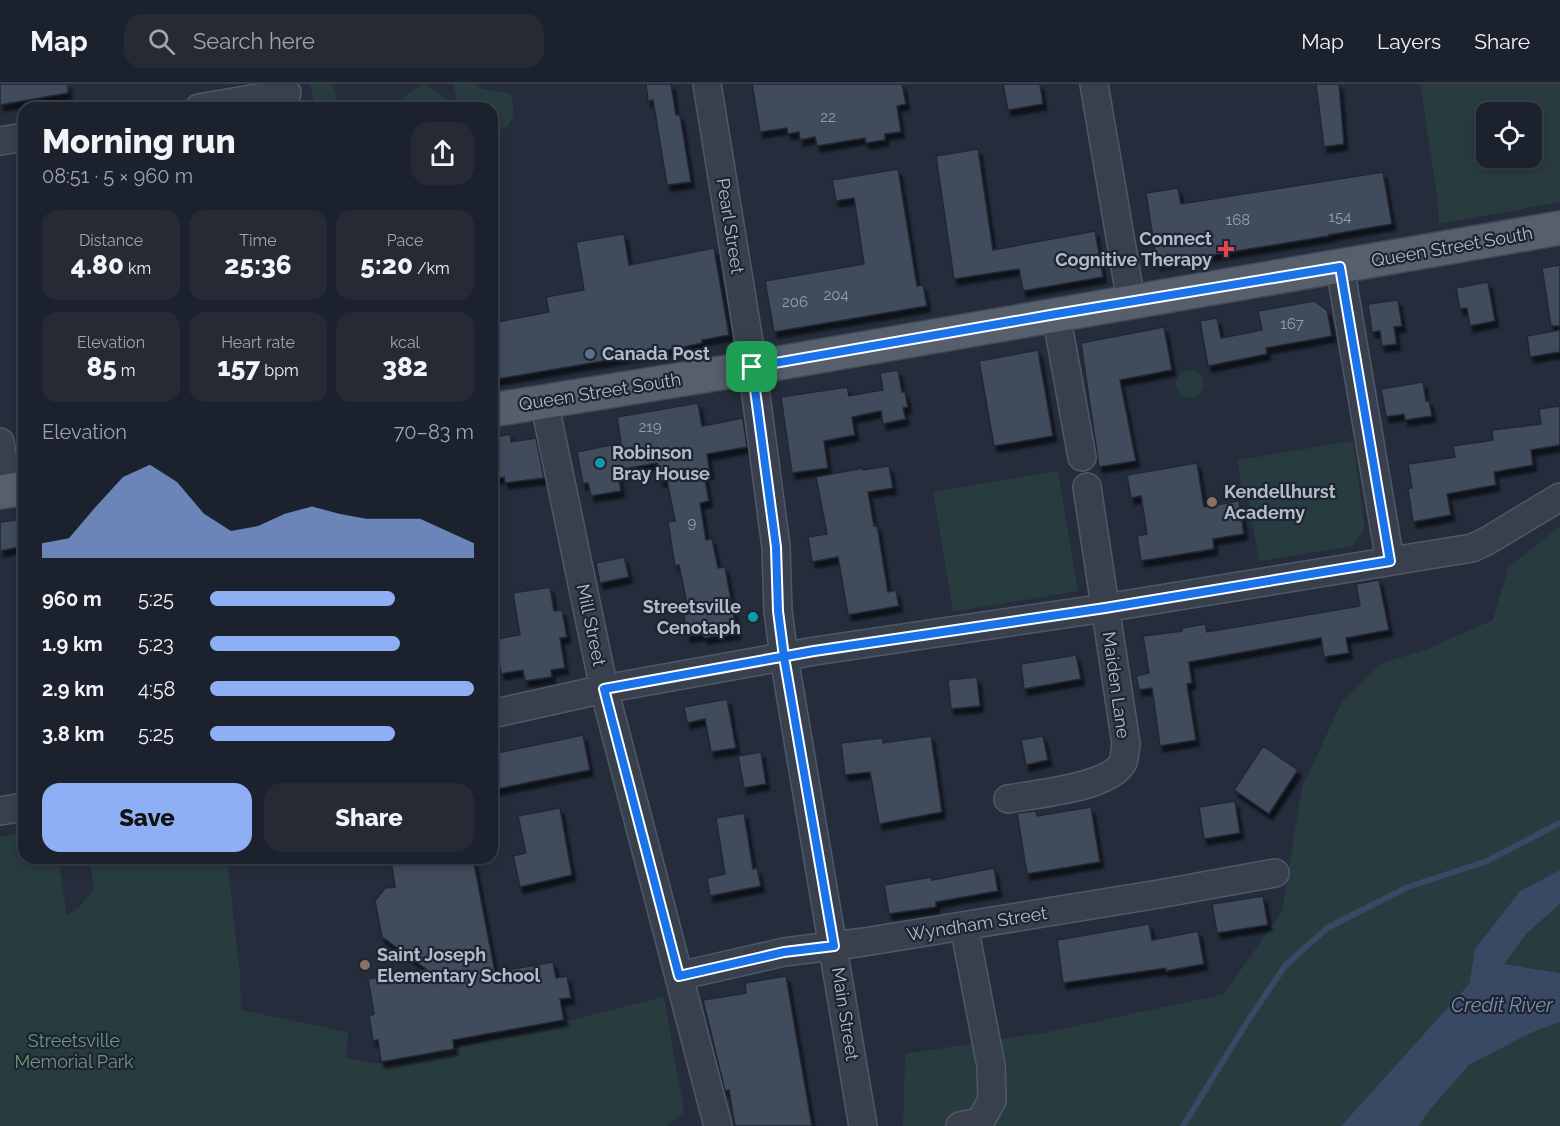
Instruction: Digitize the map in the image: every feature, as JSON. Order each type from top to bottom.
[{"type":"main road","name":"Queen Street South","points":[[498,409],[1560,228]]},
{"type":"street","name":"Pearl Street","points":[[707,84],[752,367]]},
{"type":"street","points":[[1094,84],[1131,302]]},
{"type":"street","points":[[240,102],[288,95]]},
{"type":"street","points":[[0,141],[18,138]]},
{"type":"street","points":[[1340,267],[1390,561]]},
{"type":"street","points":[[1056,314],[1082,457]]},
{"type":"street","name":"Main Street","points":[[752,367],[776,547],[778,611],[784,657],[863,1126]]},
{"type":"street","name":"Mill Street","points":[[544,401],[604,689],[718,1126]]},
{"type":"street","points":[[0,442],[11,490]]},
{"type":"street","name":"Maiden Lane","points":[[1008,799],[1092,784],[1110,775],[1123,762],[1126,744],[1087,487]]},
{"type":"street","points":[[498,713],[604,689],[784,657],[1105,608],[1472,548],[1560,497]]},
{"type":"street","points":[[0,811],[18,808]]},
{"type":"street","name":"Wyndham Street","points":[[679,976],[784,952],[964,926],[1275,873]]},
{"type":"street","points":[[960,1126],[980,1122],[992,1100],[991,1066],[964,926]]},
{"type":"green space","points":[[310,84],[332,84],[338,102],[314,102]]},
{"type":"green space","points":[[425,84],[451,102],[399,102],[414,89]]},
{"type":"green space","points":[[453,84],[475,84],[483,89],[510,94],[513,108],[512,119],[499,130],[498,102],[451,102],[457,100]]},
{"type":"green space","points":[[1420,84],[1560,84],[1560,202],[1439,224],[1437,195]]},
{"type":"green space","points":[[1190,370],[1200,374],[1204,384],[1200,394],[1190,398],[1180,394],[1176,384],[1180,374]]},
{"type":"green space","points":[[1353,441],[1365,528],[1353,546],[1259,561],[1248,498],[1241,487],[1238,460]]},
{"type":"green space","points":[[1058,471],[1078,591],[953,612],[933,492]]},
{"type":"green space","points":[[1560,526],[1560,870],[1520,891],[1475,949],[1469,984],[1341,1126],[903,1126],[905,1054],[1048,1032],[1224,994],[1282,911],[1302,787],[1342,702],[1380,664],[1427,649],[1493,620],[1508,568]]},
{"type":"green space","name":"Streetsville Memorial Park","points":[[18,834],[18,864],[59,864],[67,916],[79,907],[94,889],[90,864],[228,864],[240,975],[241,1010],[348,1032],[346,1058],[388,1065],[664,997],[684,1112],[667,1126],[0,1126],[0,837]]},
{"type":"green space","points":[[1560,904],[1560,973],[1503,964],[1527,933]]},
{"type":"green space","points":[[1560,1022],[1560,1126],[1419,1126],[1469,1065],[1533,1032]]},
{"type":"water","name":"Credit River","points":[[1560,870],[1560,904],[1527,933],[1504,964],[1560,973],[1560,1022],[1533,1032],[1469,1065],[1419,1126],[1341,1126],[1469,984],[1475,949],[1520,891]]},
{"type":"building","points":[[0,84],[68,84],[68,93],[0,105]]},
{"type":"building","points":[[646,84],[671,84],[676,115],[680,115],[691,182],[667,185],[653,100],[648,101]]},
{"type":"building","points":[[752,84],[902,84],[906,104],[897,106],[901,132],[885,134],[885,140],[866,143],[865,138],[817,146],[815,137],[800,140],[799,132],[788,134],[787,128],[760,132]]},
{"type":"building","points":[[1003,84],[1040,84],[1043,104],[1008,110]]},
{"type":"building","points":[[1316,84],[1339,84],[1344,144],[1324,147]]},
{"type":"building","points":[[978,149],[993,250],[1095,231],[1103,277],[1023,291],[1019,269],[954,279],[936,156]]},
{"type":"building","points":[[898,169],[917,286],[923,285],[927,306],[774,332],[765,281],[864,264],[854,198],[836,201],[832,180]]},
{"type":"building","points":[[1383,172],[1392,224],[1157,264],[1146,193],[1178,188],[1181,204]]},
{"type":"building","points":[[624,234],[629,265],[714,248],[729,335],[702,340],[702,343],[679,348],[498,379],[498,322],[549,312],[546,297],[584,290],[576,242]]},
{"type":"building","points":[[1560,265],[1560,326],[1551,326],[1542,268]]},
{"type":"building","points":[[1488,282],[1495,321],[1470,326],[1467,308],[1460,309],[1456,288]]},
{"type":"building","points":[[1398,300],[1402,326],[1394,327],[1397,344],[1382,346],[1380,331],[1372,332],[1368,304]]},
{"type":"building","points":[[1314,301],[1327,310],[1332,336],[1266,348],[1267,354],[1208,366],[1200,321],[1217,318],[1221,338],[1262,330],[1258,311]]},
{"type":"building","points":[[1164,327],[1172,370],[1120,380],[1136,461],[1099,467],[1081,343]]},
{"type":"building","points":[[1560,330],[1560,352],[1530,357],[1527,336]]},
{"type":"building","points":[[1038,350],[1053,436],[994,446],[979,361]]},
{"type":"building","points":[[898,370],[902,392],[905,392],[908,407],[903,408],[906,419],[883,424],[881,411],[852,417],[855,435],[824,441],[828,468],[792,473],[781,397],[847,387],[849,396],[883,390],[880,373]]},
{"type":"building","points":[[1423,382],[1426,401],[1429,400],[1432,416],[1405,420],[1404,414],[1386,417],[1381,389]]},
{"type":"building","points":[[698,403],[702,426],[743,418],[747,447],[707,454],[710,473],[704,474],[709,501],[700,503],[706,540],[712,539],[718,568],[725,567],[737,633],[705,638],[700,634],[687,637],[684,615],[689,614],[679,565],[675,566],[668,522],[675,521],[667,480],[660,481],[657,463],[623,469],[624,474],[618,475],[621,491],[591,496],[588,483],[583,484],[577,452],[621,443],[617,417]]},
{"type":"building","points":[[1560,406],[1560,445],[1531,450],[1533,465],[1494,472],[1496,485],[1447,494],[1451,515],[1413,522],[1408,489],[1412,488],[1408,464],[1455,457],[1453,446],[1493,440],[1492,430],[1541,424],[1539,409]]},
{"type":"building","points":[[510,434],[511,442],[536,438],[544,478],[505,483],[504,477],[498,478],[498,437]]},
{"type":"building","points":[[1197,463],[1204,507],[1239,501],[1244,534],[1213,539],[1214,549],[1141,561],[1137,536],[1147,534],[1141,496],[1131,498],[1127,475]]},
{"type":"building","points":[[889,466],[893,488],[868,492],[874,526],[877,525],[888,592],[896,590],[899,606],[848,615],[838,557],[812,562],[808,537],[827,534],[816,477],[863,468],[863,470]]},
{"type":"building","points":[[18,520],[18,547],[0,551],[0,522]]},
{"type":"building","points":[[624,557],[629,577],[600,583],[596,563]]},
{"type":"building","points":[[1379,580],[1389,630],[1346,638],[1349,653],[1324,657],[1321,638],[1189,662],[1192,683],[1187,684],[1196,740],[1160,746],[1152,688],[1139,690],[1136,676],[1149,673],[1143,636],[1182,631],[1182,628],[1205,624],[1207,632],[1360,606],[1356,584]]},
{"type":"building","points":[[550,587],[554,611],[562,610],[567,637],[560,638],[565,668],[551,670],[552,677],[525,681],[523,670],[501,674],[498,639],[520,635],[513,593]]},
{"type":"building","points":[[1076,655],[1081,679],[1024,689],[1021,664]]},
{"type":"building","points":[[977,677],[980,706],[951,709],[948,680]]},
{"type":"building","points":[[727,699],[736,748],[711,752],[705,719],[687,723],[684,707]]},
{"type":"building","points":[[583,735],[590,770],[498,789],[498,753]]},
{"type":"building","points":[[931,736],[942,812],[879,824],[870,772],[845,775],[841,743],[883,738],[883,743]]},
{"type":"building","points":[[1043,736],[1048,760],[1026,765],[1021,740]]},
{"type":"building","points":[[1263,746],[1298,770],[1269,814],[1234,790]]},
{"type":"building","points":[[761,752],[766,784],[744,788],[738,756]]},
{"type":"building","points":[[1235,801],[1240,833],[1204,839],[1199,807]]},
{"type":"building","points":[[1091,807],[1100,862],[1027,874],[1017,813],[1036,811],[1037,816]]},
{"type":"building","points":[[560,808],[572,875],[520,887],[513,856],[526,853],[518,816]]},
{"type":"building","points":[[744,813],[753,869],[757,868],[761,886],[710,896],[707,878],[725,874],[716,818]]},
{"type":"building","points":[[392,864],[474,864],[495,972],[553,962],[556,978],[567,976],[571,998],[560,999],[564,1020],[453,1040],[454,1049],[381,1062],[378,1040],[373,1041],[369,1016],[374,1014],[368,979],[426,969],[382,937],[375,901],[385,888],[395,887]]},
{"type":"building","points":[[994,868],[998,891],[936,902],[936,907],[889,914],[884,885],[932,877],[932,880]]},
{"type":"building","points":[[1263,896],[1268,925],[1217,933],[1212,904]]},
{"type":"building","points":[[1149,924],[1152,940],[1198,931],[1204,964],[1166,971],[1166,968],[1063,983],[1057,940]]},
{"type":"building","points":[[786,976],[812,1126],[735,1126],[729,1090],[725,1091],[703,1000],[746,993],[745,983]]},
{"type":"waterway","points":[[1183,1126],[1249,1019],[1285,966],[1327,928],[1408,887],[1487,861],[1560,823]]},
{"type":"place","name":"Connect Cognitive Therapy","points":[[1226,249]]},
{"type":"place","name":"Canada Post","points":[[590,354]]},
{"type":"place","name":"Robinson Bray House","points":[[600,463]]},
{"type":"place","name":"Kendellhurst Academy","points":[[1212,502]]},
{"type":"place","name":"Streetsville Cenotaph","points":[[753,617]]},
{"type":"place","name":"Saint Joseph Elementary School","points":[[365,965]]},
{"type":"route","points":[[752,367],[776,547],[778,611],[784,657],[834,946],[784,952],[679,976],[604,689],[750,662],[784,657],[814,651],[1105,608],[1390,561],[1340,267],[752,367]]}]
